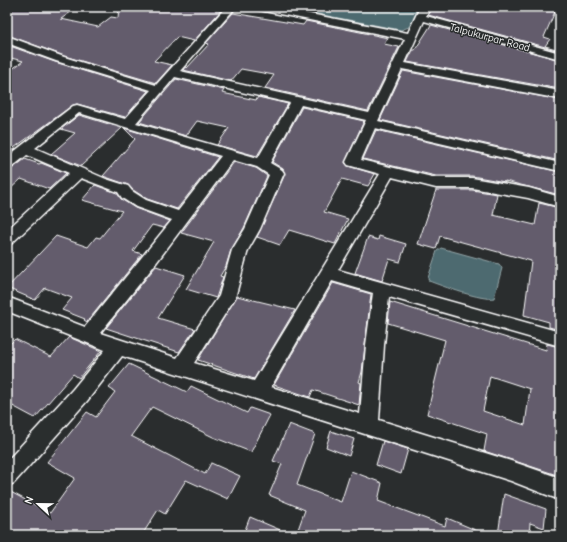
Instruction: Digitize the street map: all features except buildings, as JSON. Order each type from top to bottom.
[{"type":"street","points":[[128,124],[231,7]]},
{"type":"street","points":[[260,7],[411,37]]},
{"type":"street","points":[[425,7],[353,162],[436,183],[472,183],[529,193],[560,202]]},
{"type":"street","name":"Talpukurpar Road","points":[[420,17],[560,56]]},
{"type":"street","points":[[10,44],[159,89]]},
{"type":"street","points":[[398,65],[560,95]]},
{"type":"street","points":[[172,74],[297,101],[560,167]]},
{"type":"street","points":[[262,164],[297,101]]},
{"type":"street","points":[[7,164],[77,109],[262,164],[277,173],[252,229],[240,250],[227,298],[181,367]]},
{"type":"street","points":[[26,149],[101,182],[122,189],[126,195],[134,201],[181,218]]},
{"type":"street","points":[[88,336],[230,154]]},
{"type":"street","points":[[7,239],[79,172]]},
{"type":"street","points":[[258,392],[388,172]]},
{"type":"street","points":[[327,273],[560,339]]},
{"type":"street","points":[[370,426],[375,345],[382,289]]},
{"type":"street","points":[[7,304],[118,347],[511,471],[560,489]]},
{"type":"street","points":[[7,476],[80,395],[118,347]]},
{"type":"water","points":[[281,7],[420,7],[409,27],[401,30]]},
{"type":"water","points":[[441,248],[499,264],[502,268],[494,298],[472,295],[429,281],[428,278],[437,251]]}]
